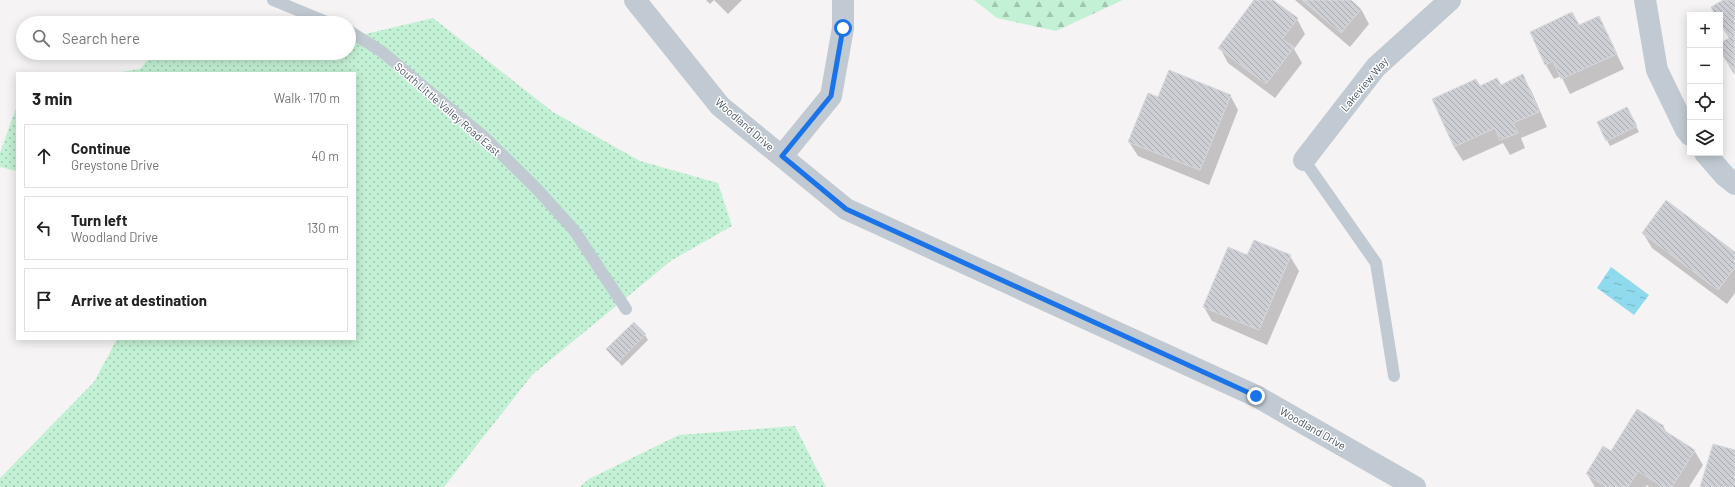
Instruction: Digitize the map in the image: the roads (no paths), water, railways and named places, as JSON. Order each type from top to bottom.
[{"type":"street","name":"Woodland Drive","points":[[635,0],[720,106],[846,209],[1256,396],[1415,487]]},
{"type":"street","points":[[782,156],[831,96],[843,28],[843,0]]},
{"type":"street","name":"Lakeview Way","points":[[1304,160],[1376,67],[1450,0]]},
{"type":"street","points":[[1645,0],[1657,70],[1687,131]]},
{"type":"street","points":[[1708,156],[1725,176],[1735,184]]},
{"type":"lane","points":[[273,0],[312,16]]},
{"type":"lane","name":"South Little Valley Road East","points":[[356,35],[381,51],[476,130],[536,188],[574,230],[626,310]]},
{"type":"lane","points":[[1304,160],[1376,263],[1394,376]]},
{"type":"water","points":[[1611,267],[1649,295],[1634,315],[1597,288]]}]
